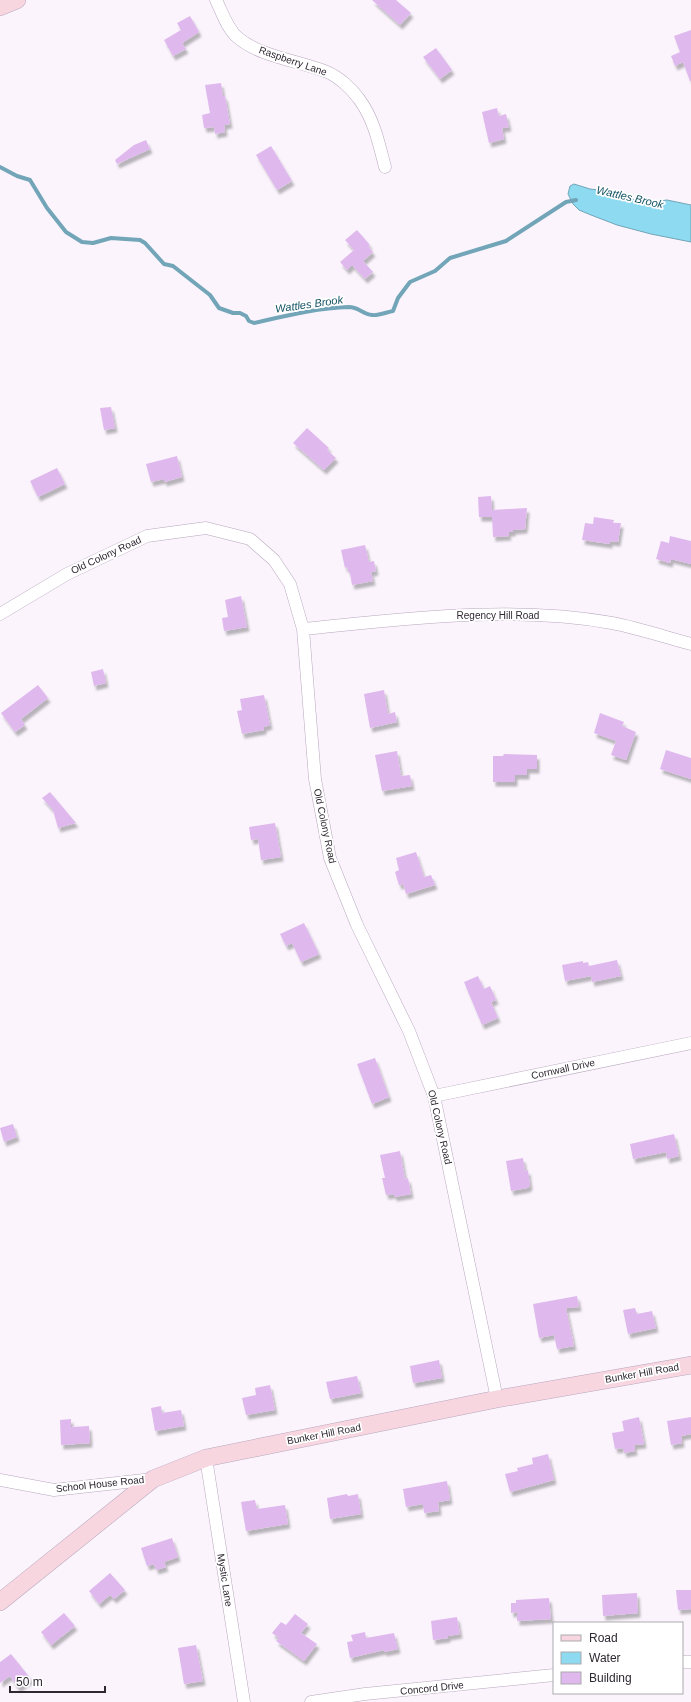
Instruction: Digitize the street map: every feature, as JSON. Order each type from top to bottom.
[{"type":"street","points":[[0,7],[17,0]]},
{"type":"street","name":"Raspberry Lane","points":[[216,0],[237,37],[262,52],[329,72],[348,86],[360,100],[373,123],[385,167]]},
{"type":"street","name":"Old Colony Road","points":[[0,614],[67,574],[146,536],[206,528],[250,539],[274,560],[290,584],[303,629],[315,779],[330,858],[356,924],[409,1031],[434,1096],[496,1399]]},
{"type":"street","name":"Regency Hill Road","points":[[303,629],[456,615],[546,616],[612,623],[691,644]]},
{"type":"street","name":"Cornwall Drive","points":[[434,1096],[691,1043]]},
{"type":"street","name":"Bunker Hill Road","points":[[0,1602],[152,1478],[206,1458],[496,1399],[691,1365]]},
{"type":"street","name":"Mystic Lane","points":[[206,1458],[244,1702]]},
{"type":"street","name":"School House Road","points":[[0,1480],[54,1490],[152,1478]]},
{"type":"street","name":"Concord Drive","points":[[311,1702],[366,1698],[553,1675]]},
{"type":"water","points":[[574,184],[590,189],[607,191],[645,203],[667,200],[691,205],[691,242],[617,225],[579,210],[573,204],[568,194],[570,186]]},
{"type":"building","points":[[372,0],[396,0],[411,13],[400,25]]},
{"type":"building","points":[[190,16],[199,32],[182,43],[186,49],[173,56],[164,40],[181,30],[177,23]]},
{"type":"building","points":[[691,30],[690,81],[683,62],[675,66],[671,56],[680,52],[674,36]]},
{"type":"building","points":[[436,48],[452,70],[440,79],[423,57]]},
{"type":"building","points":[[221,83],[230,124],[224,125],[225,132],[215,134],[214,127],[204,128],[202,115],[210,113],[205,85]]},
{"type":"building","points":[[497,108],[499,116],[506,114],[509,127],[502,128],[504,139],[489,143],[482,112]]},
{"type":"building","points":[[146,140],[150,149],[117,164],[115,160],[134,145]]},
{"type":"building","points":[[271,146],[292,181],[277,190],[256,155]]},
{"type":"building","points":[[357,230],[370,245],[368,246],[373,252],[363,261],[373,272],[365,279],[352,265],[347,270],[340,262],[354,250],[345,240]]},
{"type":"building","points":[[111,407],[115,428],[104,430],[100,408]]},
{"type":"building","points":[[307,428],[329,448],[327,450],[336,458],[324,470],[293,443]]},
{"type":"building","points":[[177,456],[182,477],[164,482],[164,479],[151,482],[146,464]]},
{"type":"building","points":[[57,468],[65,484],[38,497],[30,481]]},
{"type":"building","points":[[491,496],[492,510],[527,508],[525,529],[508,532],[509,536],[493,537],[492,517],[479,517],[478,497]]},
{"type":"building","points":[[594,517],[614,520],[613,523],[621,523],[618,542],[610,541],[610,544],[582,540],[585,523],[593,524]]},
{"type":"building","points":[[670,536],[691,541],[691,564],[671,559],[670,563],[656,559],[661,541],[669,543]]},
{"type":"building","points":[[365,545],[369,562],[374,561],[376,571],[371,572],[373,581],[352,585],[350,573],[347,567],[345,568],[341,550]]},
{"type":"building","points":[[241,596],[247,627],[224,631],[222,618],[228,617],[225,600]]},
{"type":"building","points":[[103,669],[106,683],[94,686],[91,672]]},
{"type":"building","points":[[38,685],[48,698],[21,719],[25,725],[15,732],[1,713]]},
{"type":"building","points":[[384,690],[388,714],[395,712],[397,722],[370,728],[364,694]]},
{"type":"building","points":[[264,695],[270,725],[264,727],[264,730],[242,734],[237,711],[242,710],[240,699]]},
{"type":"building","points":[[600,713],[624,722],[622,726],[636,732],[626,760],[611,755],[616,741],[594,733]]},
{"type":"building","points":[[666,750],[691,758],[691,779],[660,769]]},
{"type":"building","points":[[397,751],[401,776],[410,775],[412,786],[382,791],[375,755]]},
{"type":"building","points":[[504,754],[537,755],[537,769],[527,769],[527,775],[515,775],[515,782],[493,782],[493,756],[503,756]]},
{"type":"building","points":[[50,792],[76,823],[58,828],[53,810],[42,798]]},
{"type":"building","points":[[275,823],[281,857],[261,860],[258,839],[251,840],[249,827]]},
{"type":"building","points":[[416,852],[424,877],[431,875],[435,885],[406,894],[403,884],[399,885],[395,872],[399,870],[396,858]]},
{"type":"building","points":[[304,923],[319,954],[301,962],[292,943],[286,946],[280,934]]},
{"type":"building","points":[[617,960],[621,976],[592,982],[591,976],[565,981],[562,965],[583,961],[583,963],[588,962],[589,966]]},
{"type":"building","points":[[478,976],[484,989],[490,986],[496,1000],[491,1002],[498,1018],[482,1025],[464,982]]},
{"type":"building","points":[[375,1058],[389,1097],[372,1104],[357,1064]]},
{"type":"building","points":[[13,1124],[17,1137],[4,1142],[0,1128]]},
{"type":"building","points":[[674,1134],[679,1156],[667,1159],[666,1152],[633,1159],[630,1144]]},
{"type":"building","points":[[400,1151],[405,1179],[408,1178],[411,1194],[394,1197],[394,1194],[386,1195],[382,1178],[385,1178],[380,1155]]},
{"type":"building","points":[[523,1158],[525,1171],[528,1170],[530,1186],[511,1191],[506,1161]]},
{"type":"building","points":[[577,1296],[579,1307],[566,1308],[574,1346],[557,1349],[554,1335],[539,1338],[533,1304]]},
{"type":"building","points":[[635,1308],[637,1314],[652,1311],[656,1328],[628,1334],[623,1310]]},
{"type":"building","points":[[439,1360],[442,1378],[413,1383],[410,1366]]},
{"type":"building","points":[[357,1376],[361,1393],[330,1399],[326,1382]]},
{"type":"building","points":[[270,1385],[275,1410],[246,1415],[242,1398],[256,1395],[255,1388]]},
{"type":"building","points":[[161,1406],[162,1413],[181,1410],[184,1426],[155,1431],[151,1408]]},
{"type":"building","points":[[639,1417],[644,1444],[634,1445],[635,1451],[624,1453],[623,1448],[615,1449],[612,1433],[624,1431],[622,1421]]},
{"type":"building","points":[[691,1417],[691,1434],[681,1436],[682,1443],[671,1445],[667,1421]]},
{"type":"building","points":[[71,1419],[71,1427],[89,1426],[90,1443],[61,1445],[60,1420]]},
{"type":"building","points":[[548,1454],[554,1480],[510,1492],[505,1474],[518,1471],[517,1468],[533,1464],[532,1458]]},
{"type":"building","points":[[447,1481],[450,1500],[438,1502],[439,1511],[424,1513],[423,1504],[406,1507],[403,1489]]},
{"type":"building","points":[[347,1494],[348,1496],[358,1494],[361,1514],[330,1519],[327,1498]]},
{"type":"building","points":[[255,1500],[257,1509],[285,1505],[288,1524],[246,1531],[241,1502]]},
{"type":"building","points":[[172,1538],[178,1557],[164,1562],[166,1567],[156,1570],[154,1564],[147,1566],[141,1548]]},
{"type":"building","points":[[110,1573],[125,1590],[114,1599],[110,1595],[99,1604],[89,1591]]},
{"type":"building","points":[[676,1590],[691,1590],[691,1609],[678,1610]]},
{"type":"building","points":[[637,1593],[638,1613],[603,1616],[602,1595]]},
{"type":"building","points":[[549,1598],[551,1619],[517,1621],[517,1612],[511,1613],[511,1603],[516,1603],[516,1600]]},
{"type":"building","points":[[64,1613],[75,1626],[51,1645],[41,1632]]},
{"type":"building","points":[[295,1614],[308,1624],[301,1633],[317,1644],[304,1661],[276,1641],[279,1638],[272,1633],[281,1622],[286,1625]]},
{"type":"building","points":[[457,1617],[460,1634],[448,1636],[448,1638],[433,1640],[431,1621]]},
{"type":"building","points":[[365,1632],[366,1638],[394,1633],[398,1649],[384,1652],[384,1650],[350,1658],[347,1642],[353,1641],[351,1635]]},
{"type":"building","points":[[196,1645],[203,1681],[184,1684],[178,1648]]},
{"type":"building","points":[[11,1654],[31,1679],[18,1688],[10,1676],[0,1683],[0,1662]]},
{"type":"waterway","name":"Wattles Brook","points":[[0,167],[17,176],[30,180],[47,208],[66,232],[82,242],[93,243],[111,238],[140,240],[145,243],[164,264],[173,266],[210,295],[219,308],[233,313],[240,313],[246,316],[249,321],[254,323],[325,309],[352,307],[374,315],[393,311],[398,298],[410,282],[435,271],[450,258],[506,241],[566,202],[576,200]]}]
